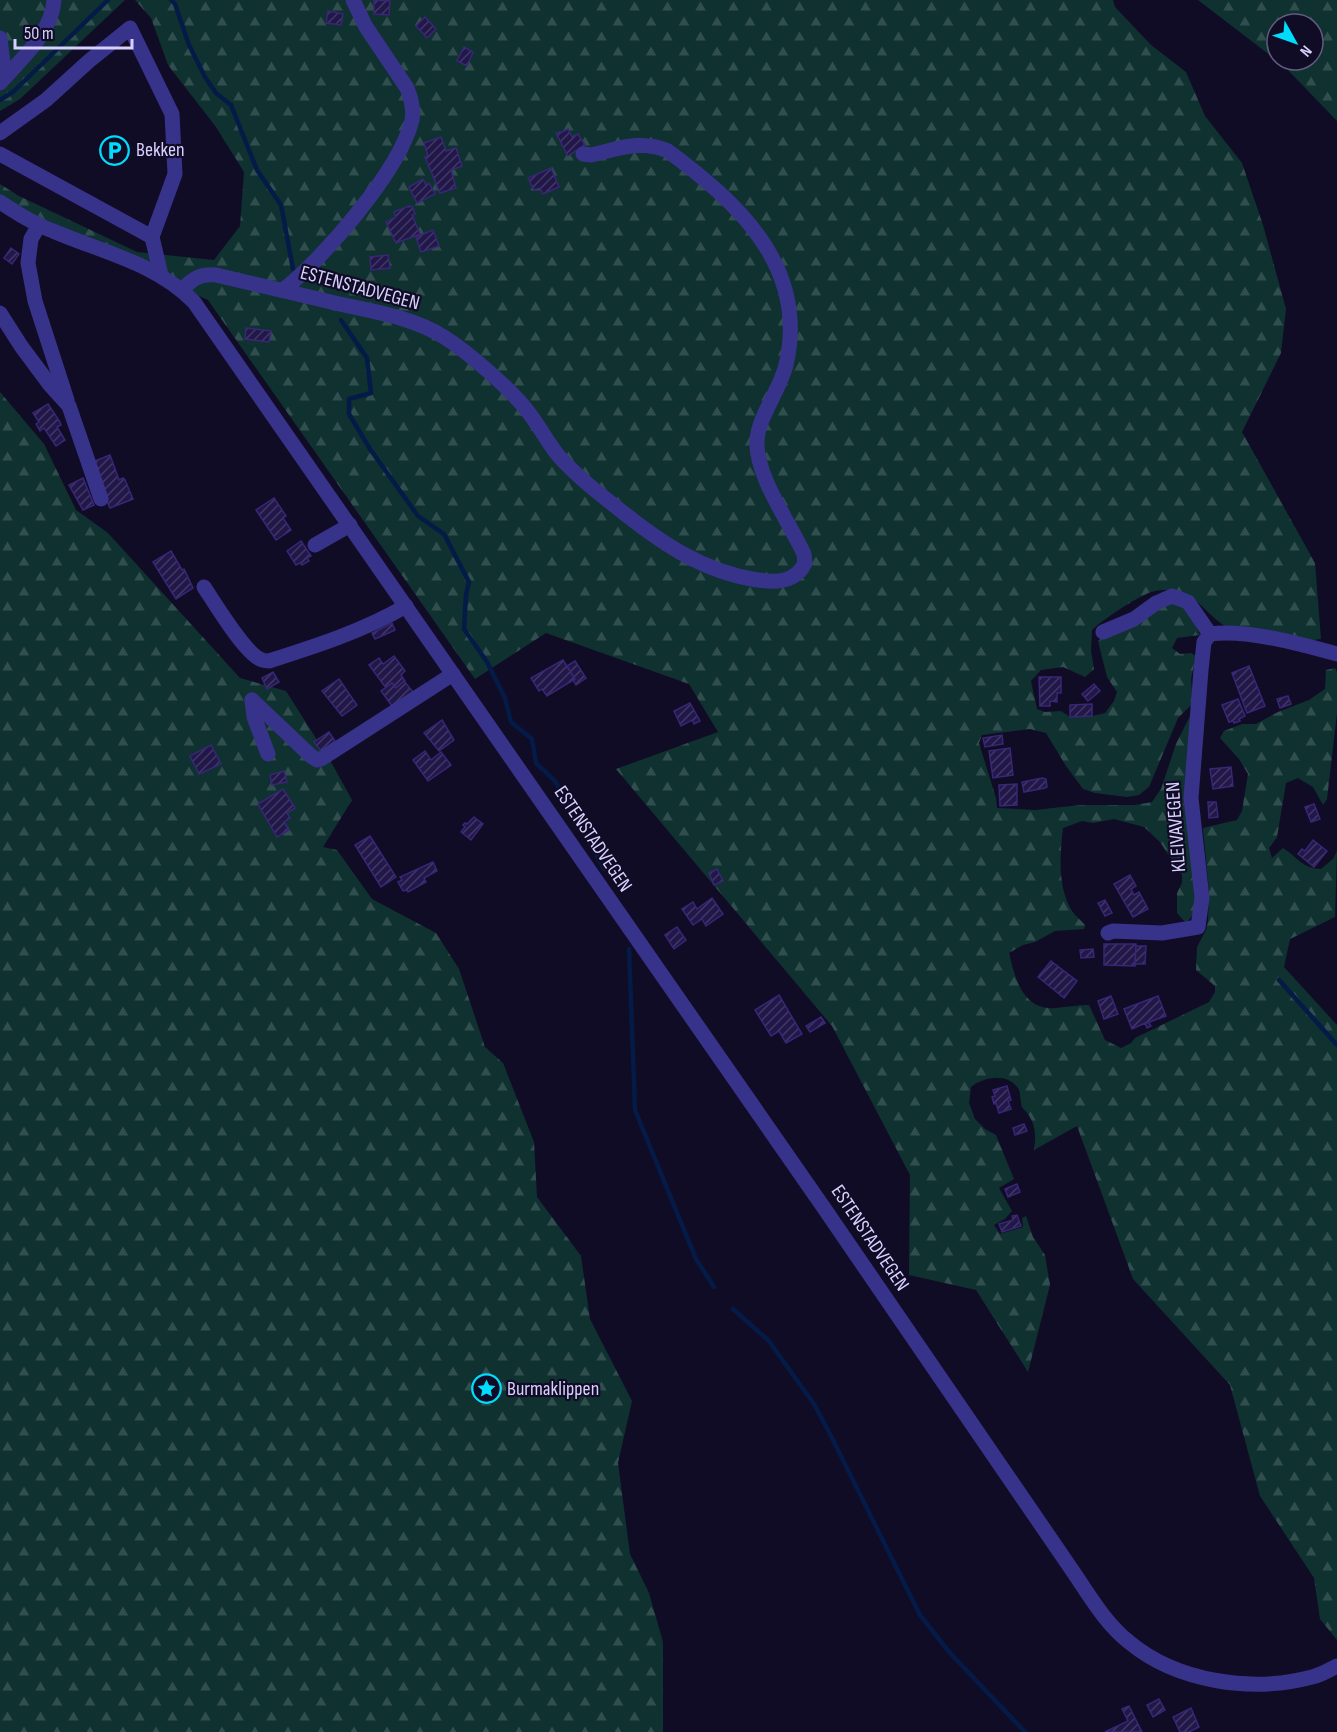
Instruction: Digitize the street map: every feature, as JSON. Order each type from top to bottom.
[{"type":"street","points":[[4,78],[42,33],[53,9],[54,0]]},
{"type":"street","name":"ESTENSTADVEGEN","points":[[284,290],[312,264],[370,195],[396,157],[407,136],[413,117],[407,88],[366,27],[353,0]]},
{"type":"street","points":[[0,133],[46,100],[129,28],[172,114],[175,174],[152,237],[161,275]]},
{"type":"street","points":[[0,38],[4,78]]},
{"type":"street","name":"ESTENSTADVEGEN","points":[[182,290],[194,278],[206,274],[284,290],[404,320],[445,337],[514,396],[528,411],[555,452],[573,471],[652,536],[691,559],[722,572],[768,582],[781,581],[795,576],[805,563],[804,554],[758,457],[759,427],[782,378],[789,341],[789,303],[774,259],[750,224],[733,205],[668,151],[647,144],[591,155],[584,154]]},
{"type":"street","points":[[0,154],[152,237]]},
{"type":"street","name":"ESTENSTADVEGEN","points":[[0,202],[39,225],[161,275],[182,290],[210,324],[1111,1625],[1128,1641],[1158,1662],[1196,1676],[1252,1684],[1285,1683],[1314,1677],[1337,1666]]},
{"type":"street","points":[[39,225],[32,238],[28,263],[35,301],[101,499]]},
{"type":"street","points":[[0,313],[50,386],[69,406]]},
{"type":"street","points":[[315,545],[350,525]]},
{"type":"street","points":[[204,586],[223,617],[251,653],[260,660],[269,661],[337,639],[406,606]]},
{"type":"street","points":[[1103,632],[1134,619],[1156,603],[1172,596],[1188,602],[1210,634],[1241,634],[1301,644],[1337,654]]},
{"type":"street","name":"KLEIVAVEGEN","points":[[1108,933],[1162,933],[1198,927],[1202,898],[1191,798],[1204,642],[1210,634]]},
{"type":"street","points":[[268,754],[254,717],[252,700],[317,760],[453,674]]},
{"type":"green space","points":[[0,0],[125,0],[20,99],[0,111]]},
{"type":"green space","points":[[135,0],[1113,0],[1115,7],[1151,45],[1186,72],[1205,116],[1242,163],[1263,225],[1286,309],[1281,353],[1242,432],[1315,563],[1321,639],[1305,641],[1227,627],[1190,597],[1176,591],[1160,590],[1132,602],[1092,630],[1091,651],[1094,669],[1085,677],[1063,667],[1041,670],[1031,681],[1037,709],[1045,712],[1061,711],[1070,717],[1105,713],[1114,701],[1117,692],[1107,677],[1098,641],[1105,635],[1172,601],[1189,611],[1200,635],[1177,638],[1172,648],[1180,654],[1191,653],[1196,656],[1191,679],[1193,703],[1178,718],[1149,787],[1139,795],[1127,797],[1083,789],[1046,733],[1030,729],[982,735],[979,743],[997,808],[1035,810],[1080,805],[1135,805],[1152,802],[1161,789],[1176,744],[1192,715],[1195,905],[1193,915],[1186,923],[1177,913],[1177,893],[1182,883],[1182,875],[1160,842],[1144,827],[1114,819],[1093,823],[1082,821],[1063,828],[1061,870],[1067,902],[1073,913],[1085,925],[1084,929],[1055,931],[1009,953],[1018,983],[1028,999],[1045,1008],[1089,1005],[1105,1040],[1121,1048],[1135,1038],[1209,1002],[1215,992],[1215,986],[1196,970],[1197,947],[1208,921],[1209,892],[1203,828],[1237,820],[1242,811],[1248,774],[1239,759],[1220,738],[1224,731],[1242,724],[1256,724],[1278,712],[1309,700],[1325,689],[1326,670],[1335,668],[1337,672],[1337,713],[1327,799],[1323,805],[1313,787],[1298,778],[1286,783],[1277,837],[1269,848],[1272,858],[1283,848],[1305,865],[1321,869],[1333,859],[1337,851],[1335,917],[1290,939],[1284,967],[1337,1025],[1337,1640],[1320,1619],[1314,1578],[1260,1496],[1230,1385],[1133,1279],[1077,1126],[1034,1150],[1034,1127],[1031,1118],[1022,1107],[1019,1090],[1013,1083],[995,1078],[971,1087],[969,1103],[975,1119],[985,1129],[996,1135],[1014,1179],[999,1188],[1012,1211],[1005,1219],[994,1225],[1000,1234],[1023,1227],[1022,1218],[1026,1216],[1033,1237],[1045,1255],[1050,1285],[1028,1372],[976,1290],[909,1275],[910,1175],[832,1026],[616,769],[718,732],[689,684],[546,633],[475,679],[208,300],[0,206],[0,184],[19,196],[137,252],[214,260],[240,226],[244,172],[216,127],[168,65],[151,18]]},
{"type":"green space","points":[[1198,0],[1337,0],[1337,121],[1290,72],[1325,72],[1325,12],[1265,12],[1265,51]]},
{"type":"green space","points":[[0,392],[44,444],[76,510],[108,533],[240,678],[286,691],[352,800],[323,847],[337,850],[372,899],[436,933],[459,969],[485,1047],[503,1063],[534,1142],[537,1197],[581,1256],[590,1319],[632,1401],[618,1463],[630,1554],[649,1593],[663,1642],[663,1732],[0,1732]]},
{"type":"building","points":[[374,0],[390,1],[389,15],[374,14]]},
{"type":"building","points":[[328,11],[343,14],[341,25],[326,23]]},
{"type":"building","points":[[425,17],[436,29],[427,38],[416,26]]},
{"type":"building","points":[[464,47],[473,52],[467,66],[457,61]]},
{"type":"building","points":[[568,129],[572,137],[578,134],[585,145],[568,156],[556,133]]},
{"type":"building","points":[[441,137],[446,151],[456,148],[462,166],[451,170],[456,188],[440,193],[425,157],[428,156],[424,143]]},
{"type":"building","points":[[551,168],[559,187],[543,194],[540,188],[534,190],[528,178]]},
{"type":"building","points":[[423,179],[426,185],[429,183],[435,194],[417,203],[409,187]]},
{"type":"building","points":[[412,206],[415,214],[412,215],[420,234],[396,243],[386,222],[396,217],[394,212]]},
{"type":"building","points":[[433,230],[439,246],[421,252],[416,237]]},
{"type":"building","points":[[11,248],[19,254],[12,264],[4,258]]},
{"type":"building","points":[[388,255],[390,268],[371,270],[370,257]]},
{"type":"building","points":[[246,328],[271,331],[269,342],[245,339]]},
{"type":"building","points":[[48,404],[60,422],[61,425],[57,427],[65,440],[56,446],[44,428],[40,431],[36,424],[39,422],[33,413]]},
{"type":"building","points":[[110,455],[119,480],[123,478],[125,480],[133,499],[110,508],[102,490],[95,461]]},
{"type":"building","points":[[83,478],[94,505],[83,510],[69,485]]},
{"type":"building","points":[[274,498],[286,516],[283,518],[291,530],[276,540],[256,510]]},
{"type":"building","points":[[301,541],[311,556],[307,558],[309,561],[296,565],[287,551]]},
{"type":"building","points":[[171,551],[182,570],[184,569],[193,588],[176,599],[153,562]]},
{"type":"building","points":[[392,623],[395,630],[375,639],[372,633]]},
{"type":"building","points":[[394,656],[405,671],[401,675],[405,681],[396,688],[392,683],[386,688],[369,665],[379,658],[383,664]]},
{"type":"building","points":[[563,660],[575,679],[547,696],[542,689],[539,691],[531,678]]},
{"type":"building","points":[[575,661],[586,678],[576,685],[567,666]]},
{"type":"building","points":[[1249,666],[1265,706],[1247,713],[1232,673]]},
{"type":"building","points":[[273,672],[279,682],[267,689],[262,678]]},
{"type":"building","points":[[1039,677],[1061,677],[1061,693],[1057,693],[1057,702],[1050,701],[1050,706],[1040,706]]},
{"type":"building","points":[[339,679],[357,705],[342,716],[322,691]]},
{"type":"building","points":[[404,681],[413,692],[392,706],[381,691],[392,683],[396,688]]},
{"type":"building","points":[[1094,684],[1100,691],[1088,701],[1082,694]]},
{"type":"building","points":[[1288,696],[1291,704],[1280,708],[1277,699]]},
{"type":"building","points":[[1238,699],[1245,716],[1239,719],[1240,721],[1229,722],[1222,705]]},
{"type":"building","points":[[690,703],[700,721],[694,724],[692,720],[681,726],[674,711]]},
{"type":"building","points":[[1092,704],[1092,716],[1070,717],[1070,705]]},
{"type":"building","points":[[442,720],[454,740],[439,751],[424,733]]},
{"type":"building","points":[[329,732],[335,741],[321,751],[314,742]]},
{"type":"building","points":[[1002,735],[1003,744],[985,747],[983,738]]},
{"type":"building","points":[[211,745],[221,764],[199,774],[190,756]]},
{"type":"building","points":[[1010,748],[1013,775],[993,778],[989,751]]},
{"type":"building","points":[[425,751],[431,760],[441,752],[451,765],[428,781],[413,760]]},
{"type":"building","points":[[1231,767],[1233,786],[1213,789],[1210,769]]},
{"type":"building","points":[[284,771],[287,782],[272,785],[270,775]]},
{"type":"building","points":[[1046,779],[1047,787],[1024,792],[1022,782]]},
{"type":"building","points":[[1017,784],[1017,805],[1000,806],[999,785]]},
{"type":"building","points":[[283,789],[295,808],[287,813],[290,818],[284,822],[289,830],[277,837],[258,804]]},
{"type":"building","points":[[1208,802],[1216,802],[1218,817],[1209,818]]},
{"type":"building","points":[[1314,804],[1320,819],[1311,822],[1305,807]]},
{"type":"building","points":[[474,817],[483,824],[471,840],[461,832],[465,827],[463,825]]},
{"type":"building","points":[[370,836],[396,877],[381,887],[355,845]]},
{"type":"building","points":[[1313,840],[1327,851],[1314,867],[1298,854],[1302,849],[1305,851]]},
{"type":"building","points":[[433,862],[437,871],[424,878],[426,882],[408,892],[403,891],[398,882],[402,880],[400,877]]},
{"type":"building","points":[[717,869],[723,881],[714,885],[709,873]]},
{"type":"building","points":[[1130,875],[1136,886],[1131,889],[1134,895],[1139,892],[1148,909],[1133,917],[1114,884]]},
{"type":"building","points":[[712,898],[723,914],[706,926],[702,919],[693,925],[682,909],[693,902],[697,909]]},
{"type":"building","points":[[1105,900],[1112,913],[1105,916],[1098,903]]},
{"type":"building","points":[[677,927],[686,940],[674,949],[665,935]]},
{"type":"building","points":[[1104,944],[1136,944],[1135,966],[1104,965]]},
{"type":"building","points":[[1136,946],[1146,946],[1145,964],[1135,964]]},
{"type":"building","points":[[1093,949],[1094,957],[1081,958],[1080,950]]},
{"type":"building","points":[[1051,961],[1077,981],[1064,998],[1038,977]]},
{"type":"building","points":[[779,995],[802,1034],[786,1043],[779,1031],[771,1036],[755,1010]]},
{"type":"building","points":[[1111,996],[1118,1014],[1104,1019],[1098,1001]]},
{"type":"building","points":[[1158,996],[1166,1016],[1152,1021],[1149,1023],[1151,1026],[1147,1028],[1145,1023],[1132,1029],[1124,1009]]},
{"type":"building","points":[[821,1017],[825,1023],[810,1032],[806,1026]]},
{"type":"building","points":[[1007,1086],[1011,1109],[999,1113],[992,1097],[995,1096],[993,1090]]},
{"type":"building","points":[[1024,1124],[1027,1131],[1015,1135],[1013,1128]]},
{"type":"building","points":[[1017,1184],[1020,1192],[1008,1197],[1005,1189]]},
{"type":"building","points":[[1017,1215],[1021,1226],[1002,1232],[999,1224],[1013,1220],[1012,1216]]},
{"type":"building","points":[[1159,1699],[1165,1710],[1153,1717],[1147,1705]]},
{"type":"building","points":[[1129,1706],[1142,1732],[1105,1732],[1128,1721],[1122,1709]]},
{"type":"building","points":[[1191,1708],[1199,1727],[1189,1732],[1180,1732],[1173,1717]]},
{"type":"waterway","points":[[0,100],[13,92],[108,0]]},
{"type":"waterway","points":[[171,0],[175,4],[189,45],[205,77],[216,93],[231,105],[257,170],[281,205],[293,269]]},
{"type":"waterway","points":[[341,320],[367,358],[371,393],[349,399],[349,414],[370,449],[418,516],[444,534],[469,582],[464,629],[487,662],[505,698],[511,722],[532,739],[536,763],[555,781],[604,869]]},
{"type":"waterway","points":[[629,949],[635,1110],[696,1259],[714,1287]]},
{"type":"waterway","points":[[1279,980],[1337,1045]]},
{"type":"waterway","points":[[733,1309],[769,1341],[814,1404],[920,1615],[950,1653],[1025,1732]]},
{"type":"place","name":"Bekken","points":[[115,150]]},
{"type":"place","name":"Burmaklippen","points":[[486,1389]]}]
